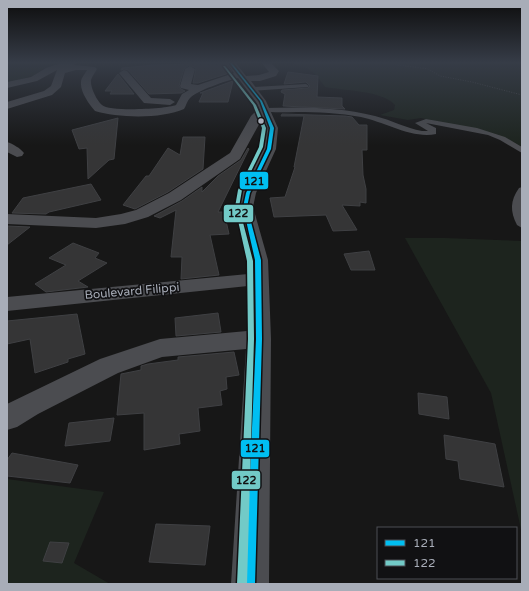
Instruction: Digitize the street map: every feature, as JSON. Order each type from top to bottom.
[{"type":"street","points":[[7,106],[48,93],[53,90]]},
{"type":"street","points":[[88,90],[100,109],[121,112],[161,112],[180,108],[185,98]]},
{"type":"street","points":[[138,90],[148,101],[185,98],[199,90]]},
{"type":"street","points":[[7,219],[108,222],[147,211],[180,193],[235,156],[255,118],[262,113],[257,92]]},
{"type":"street","points":[[250,584],[259,339],[258,260],[245,207],[248,193],[269,149],[272,128],[257,92]]},
{"type":"street","points":[[163,95],[185,98]]},
{"type":"street","name":"Boulevard Filippi","points":[[7,304],[258,279]]},
{"type":"street","points":[[7,418],[109,366],[160,348],[259,339]]},
{"type":"lane","points":[[257,92],[277,90]]},
{"type":"lane","points":[[257,92],[293,107]]},
{"type":"lane","points":[[257,92],[365,114],[416,131],[433,132],[433,130],[419,123],[426,121],[485,133],[511,143],[522,151]]},
{"type":"lane","points":[[522,190],[516,200],[516,213],[522,224]]},
{"type":"path","points":[[499,90],[522,96]]},
{"type":"shaded area","points":[[344,90],[522,90],[522,147],[481,131],[421,118],[408,120],[380,115],[394,110],[395,105],[381,96]]},
{"type":"shaded area","points":[[405,238],[522,241],[522,534],[491,393]]},
{"type":"shaded area","points":[[7,479],[104,492],[74,563],[110,584],[7,584]]},
{"type":"building","points":[[106,90],[130,90],[134,94],[110,94],[112,91],[105,91]]},
{"type":"building","points":[[145,90],[182,90],[185,91],[181,93],[149,94]]},
{"type":"building","points":[[209,90],[231,90],[228,102],[199,102],[203,93],[200,93]]},
{"type":"building","points":[[282,90],[317,90],[317,97],[342,98],[342,106],[345,109],[283,106],[285,94],[281,92]]},
{"type":"building","points":[[282,114],[345,116],[352,117],[359,125],[367,125],[367,150],[362,150],[366,203],[360,202],[360,206],[342,205],[357,230],[333,231],[326,215],[274,217],[270,198],[285,197],[295,167],[304,116],[281,116]]},
{"type":"building","points":[[118,118],[114,159],[109,160],[88,179],[87,148],[79,149],[72,130]]},
{"type":"building","points":[[183,137],[205,137],[203,169],[168,192],[135,209],[123,205],[146,176],[149,176],[168,148],[180,155]]},
{"type":"building","points":[[248,148],[249,149],[218,212],[224,212],[229,234],[210,235],[219,275],[181,279],[182,257],[171,257],[176,210],[160,218],[154,216],[182,201],[202,187],[202,192],[218,176],[241,160]]},
{"type":"building","points":[[91,184],[101,200],[46,214],[12,213],[23,198]]},
{"type":"building","points":[[7,226],[30,227],[7,245]]},
{"type":"building","points":[[73,243],[99,253],[95,258],[107,263],[78,281],[88,287],[46,292],[35,284],[66,265],[49,258]]},
{"type":"building","points":[[369,251],[375,270],[351,270],[344,254]]},
{"type":"building","points":[[218,313],[221,332],[176,336],[175,318]]},
{"type":"building","points":[[77,314],[85,354],[68,359],[68,362],[35,373],[30,339],[7,344],[7,321]]},
{"type":"building","points":[[234,352],[239,375],[226,377],[227,389],[220,391],[222,405],[198,408],[200,431],[179,434],[180,444],[144,450],[144,413],[117,415],[121,374],[141,370],[141,366],[148,364],[178,360],[178,357]]},
{"type":"building","points":[[418,393],[447,397],[449,419],[419,414]]},
{"type":"building","points":[[114,418],[110,441],[65,446],[69,423]]},
{"type":"building","points":[[444,435],[495,444],[504,487],[460,479],[458,461],[446,459]]},
{"type":"building","points":[[12,453],[78,465],[70,483],[7,476],[7,460]]},
{"type":"building","points":[[156,524],[210,526],[205,565],[149,562]]},
{"type":"building","points":[[50,542],[69,543],[62,563],[43,561]]},
{"type":"transit line","name":"122","points":[[242,90],[254,105],[264,128],[261,147],[240,190],[237,207],[250,261],[251,339],[242,584]]},
{"type":"transit line","name":"121","points":[[250,584],[259,339],[258,260],[245,207],[248,193],[269,149],[272,128],[261,101],[252,90]]}]
